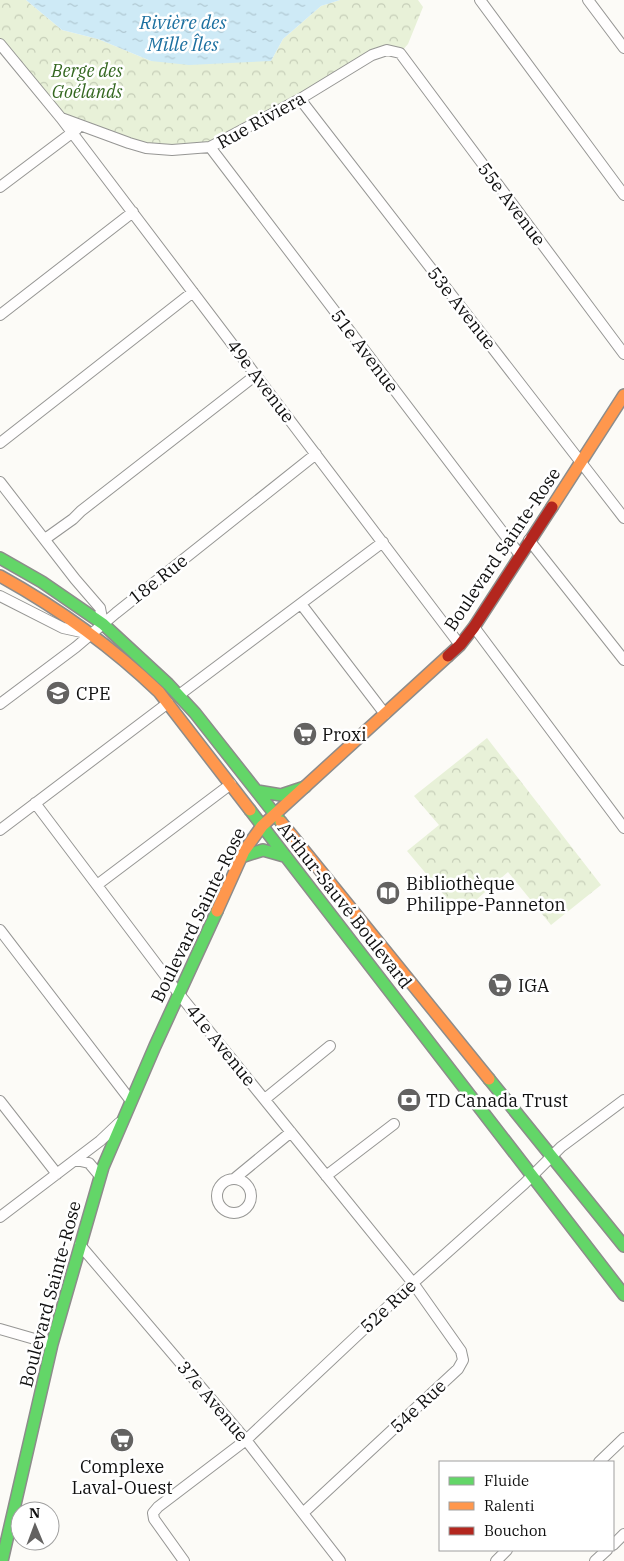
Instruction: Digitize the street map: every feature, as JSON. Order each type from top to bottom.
[{"type":"main road","name":"Boulevard Sainte-Rose","points":[[2,1561],[4,1530],[52,1344],[100,1176],[122,1120],[241,857],[262,826],[460,645],[474,627],[624,395]]},
{"type":"main road","name":"Arthur-Sauvé Boulevard","points":[[0,558],[42,582],[103,624],[160,675],[179,695],[624,1246]]},
{"type":"main road","name":"Arthur-Sauvé Boulevard","points":[[0,576],[39,599],[104,643],[159,692],[624,1295]]},
{"type":"main road","points":[[257,791],[281,795],[305,786]]},
{"type":"main road","points":[[241,857],[263,850],[284,856]]},
{"type":"street","points":[[480,0],[624,195]]},
{"type":"street","points":[[588,0],[624,48]]},
{"type":"street","name":"Rue Riviera","points":[[0,44],[3,55],[61,118],[146,148],[172,150],[210,147],[300,99],[372,55],[387,50],[400,53]]},
{"type":"street","name":"55e Avenue","points":[[400,53],[624,354]]},
{"type":"street","name":"53e Avenue","points":[[300,99],[624,518]]},
{"type":"street","name":"49e Avenue","points":[[61,118],[460,645]]},
{"type":"street","points":[[0,187],[82,126]]},
{"type":"street","name":"51e Avenue","points":[[210,147],[520,555]]},
{"type":"street","points":[[0,315],[133,212]]},
{"type":"street","points":[[0,442],[193,292]]},
{"type":"street","points":[[45,539],[256,375]]},
{"type":"street","name":"18e Rue","points":[[0,704],[76,647],[316,454]]},
{"type":"street","points":[[0,482],[100,608],[103,624]]},
{"type":"street","points":[[529,540],[624,660]]},
{"type":"street","points":[[179,695],[383,542]]},
{"type":"street","points":[[3,598],[63,628],[91,634]]},
{"type":"street","points":[[301,604],[385,714]]},
{"type":"street","points":[[474,627],[624,828]]},
{"type":"street","points":[[0,830],[168,703]]},
{"type":"street","points":[[97,885],[231,784]]},
{"type":"street","name":"41e Avenue","points":[[35,803],[179,994],[413,1283]]},
{"type":"street","points":[[0,930],[131,1101]]},
{"type":"street","points":[[265,1099],[330,1046]]},
{"type":"street","name":"52e Rue","points":[[184,1561],[154,1519],[153,1513],[158,1507],[246,1440],[552,1156],[624,1100]]},
{"type":"street","points":[[0,1101],[57,1174]]},
{"type":"street","points":[[0,1217],[100,1141],[122,1120]]},
{"type":"street","points":[[326,1176],[394,1124]]},
{"type":"street","points":[[234,1179],[291,1132]]},
{"type":"street","points":[[76,1160],[89,1163],[100,1176]]},
{"type":"street","name":"37e Avenue","points":[[80,1245],[246,1440],[340,1561]]},
{"type":"street","name":"54e Rue","points":[[303,1513],[458,1368],[463,1360],[460,1351],[413,1283]]},
{"type":"street","points":[[0,1329],[52,1344]]},
{"type":"street","points":[[600,1461],[624,1438]]},
{"type":"street","points":[[614,1544],[624,1534]]},
{"type":"street","points":[[496,1561],[506,1551]]},
{"type":"street","points":[[595,1561],[606,1551]]},
{"type":"green space","name":"Berge des Goélands","points":[[0,0],[26,0],[62,30],[98,39],[151,61],[271,61],[283,39],[321,6],[340,0],[418,0],[423,7],[408,44],[400,53],[387,50],[210,147],[146,148],[61,118],[0,42]]},
{"type":"green space","points":[[487,738],[601,885],[551,925],[508,872],[460,914],[407,851],[439,825],[414,796]]},
{"type":"water","name":"Rivière des Mille Îles","points":[[26,0],[340,0],[321,6],[283,39],[271,61],[189,65],[151,61],[98,39],[62,30]]},
{"type":"traffic: fast","points":[[0,558],[42,582],[103,624],[168,684],[195,713],[281,822]]},
{"type":"traffic: fast","points":[[257,791],[281,795],[305,787]]},
{"type":"traffic: fast","points":[[250,810],[624,1295]]},
{"type":"traffic: fast","points":[[241,857],[263,850],[284,856]]},
{"type":"traffic: fast","points":[[2,1561],[52,1344],[103,1167],[155,1046],[217,911]]},
{"type":"traffic: fast","points":[[489,1079],[624,1246]]},
{"type":"traffic: slow","points":[[552,507],[624,395]]},
{"type":"traffic: slow","points":[[0,576],[43,601],[83,629],[141,675],[159,692],[250,810]]},
{"type":"traffic: slow","points":[[217,911],[244,851],[262,826],[448,656]]},
{"type":"traffic: slow","points":[[281,822],[489,1079]]},
{"type":"traffic: jam","points":[[448,656],[460,645],[474,627],[552,507]]},
{"type":"place","name":"CPE","points":[[58,693]]},
{"type":"place","name":"Proxi","points":[[305,734]]},
{"type":"place","name":"Bibliothèque Philippe-Panneton","points":[[388,893]]},
{"type":"place","name":"IGA","points":[[500,985]]},
{"type":"place","name":"TD Canada Trust","points":[[409,1100]]},
{"type":"place","name":"Complexe Laval-Ouest","points":[[122,1440]]}]
